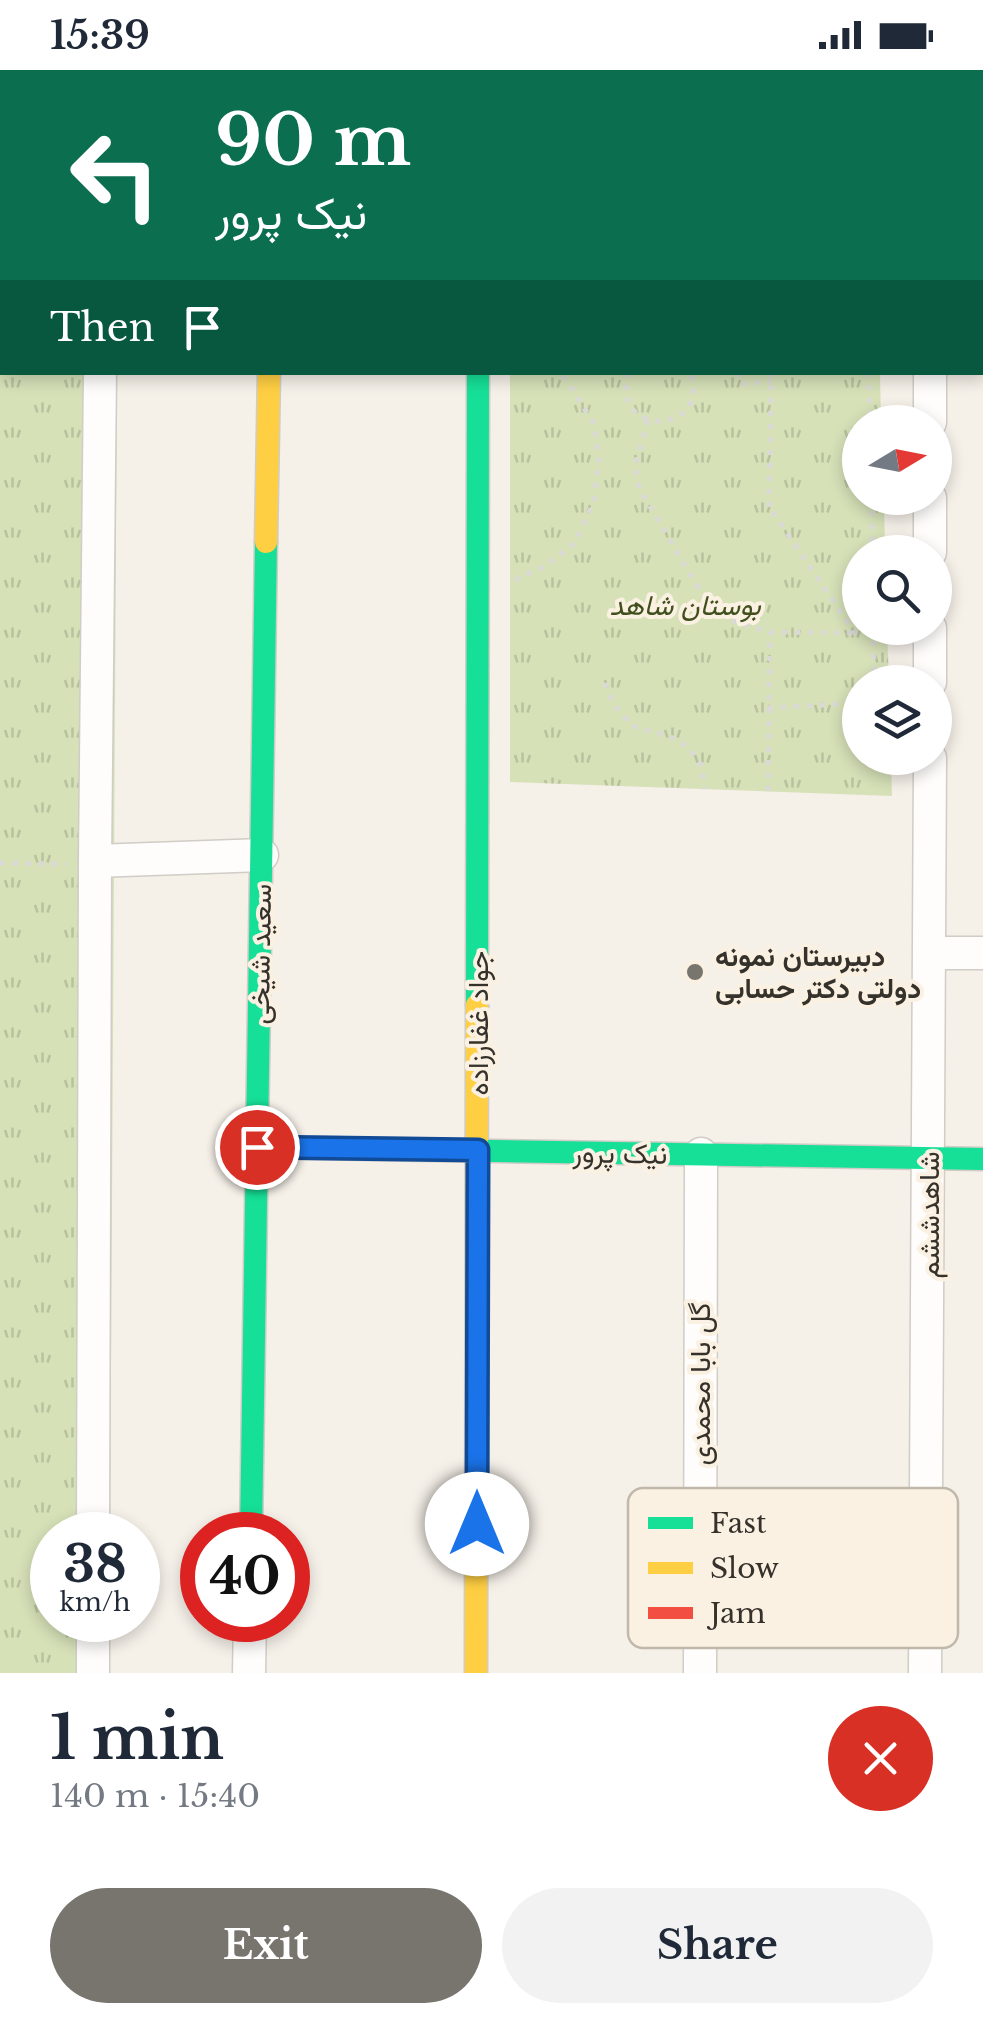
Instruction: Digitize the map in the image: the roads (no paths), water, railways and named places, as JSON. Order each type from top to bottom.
[{"type":"street","points":[[93,1512],[80,862],[100,375]]},
{"type":"street","name":"سعید شیخی","points":[[251,1512],[268,375]]},
{"type":"street","name":"جواد غفارزاده","points":[[476,1673],[478,375]]},
{"type":"street","points":[[930,375],[930,405]]},
{"type":"street","name":"شاهدششم","points":[[927,1488],[930,775]]},
{"type":"street","points":[[80,862],[262,856]]},
{"type":"street","points":[[930,953],[983,953]]},
{"type":"street","name":"نیک پرور","points":[[257,1147],[983,1159]]},
{"type":"street","name":"گل بابا محمدی","points":[[700,1154],[700,1488]]},
{"type":"street","points":[[93,1642],[93,1673]]},
{"type":"street","points":[[249,1673],[250,1642]]},
{"type":"street","name":"شاهدششم","points":[[925,1648],[925,1673]]},
{"type":"place","name":"دبیرستان نمونه دولتی دکتر حسابی","points":[[695,972]]},
{"type":"park label","name":"بوستان شاهد","points":[[685,605]]}]
